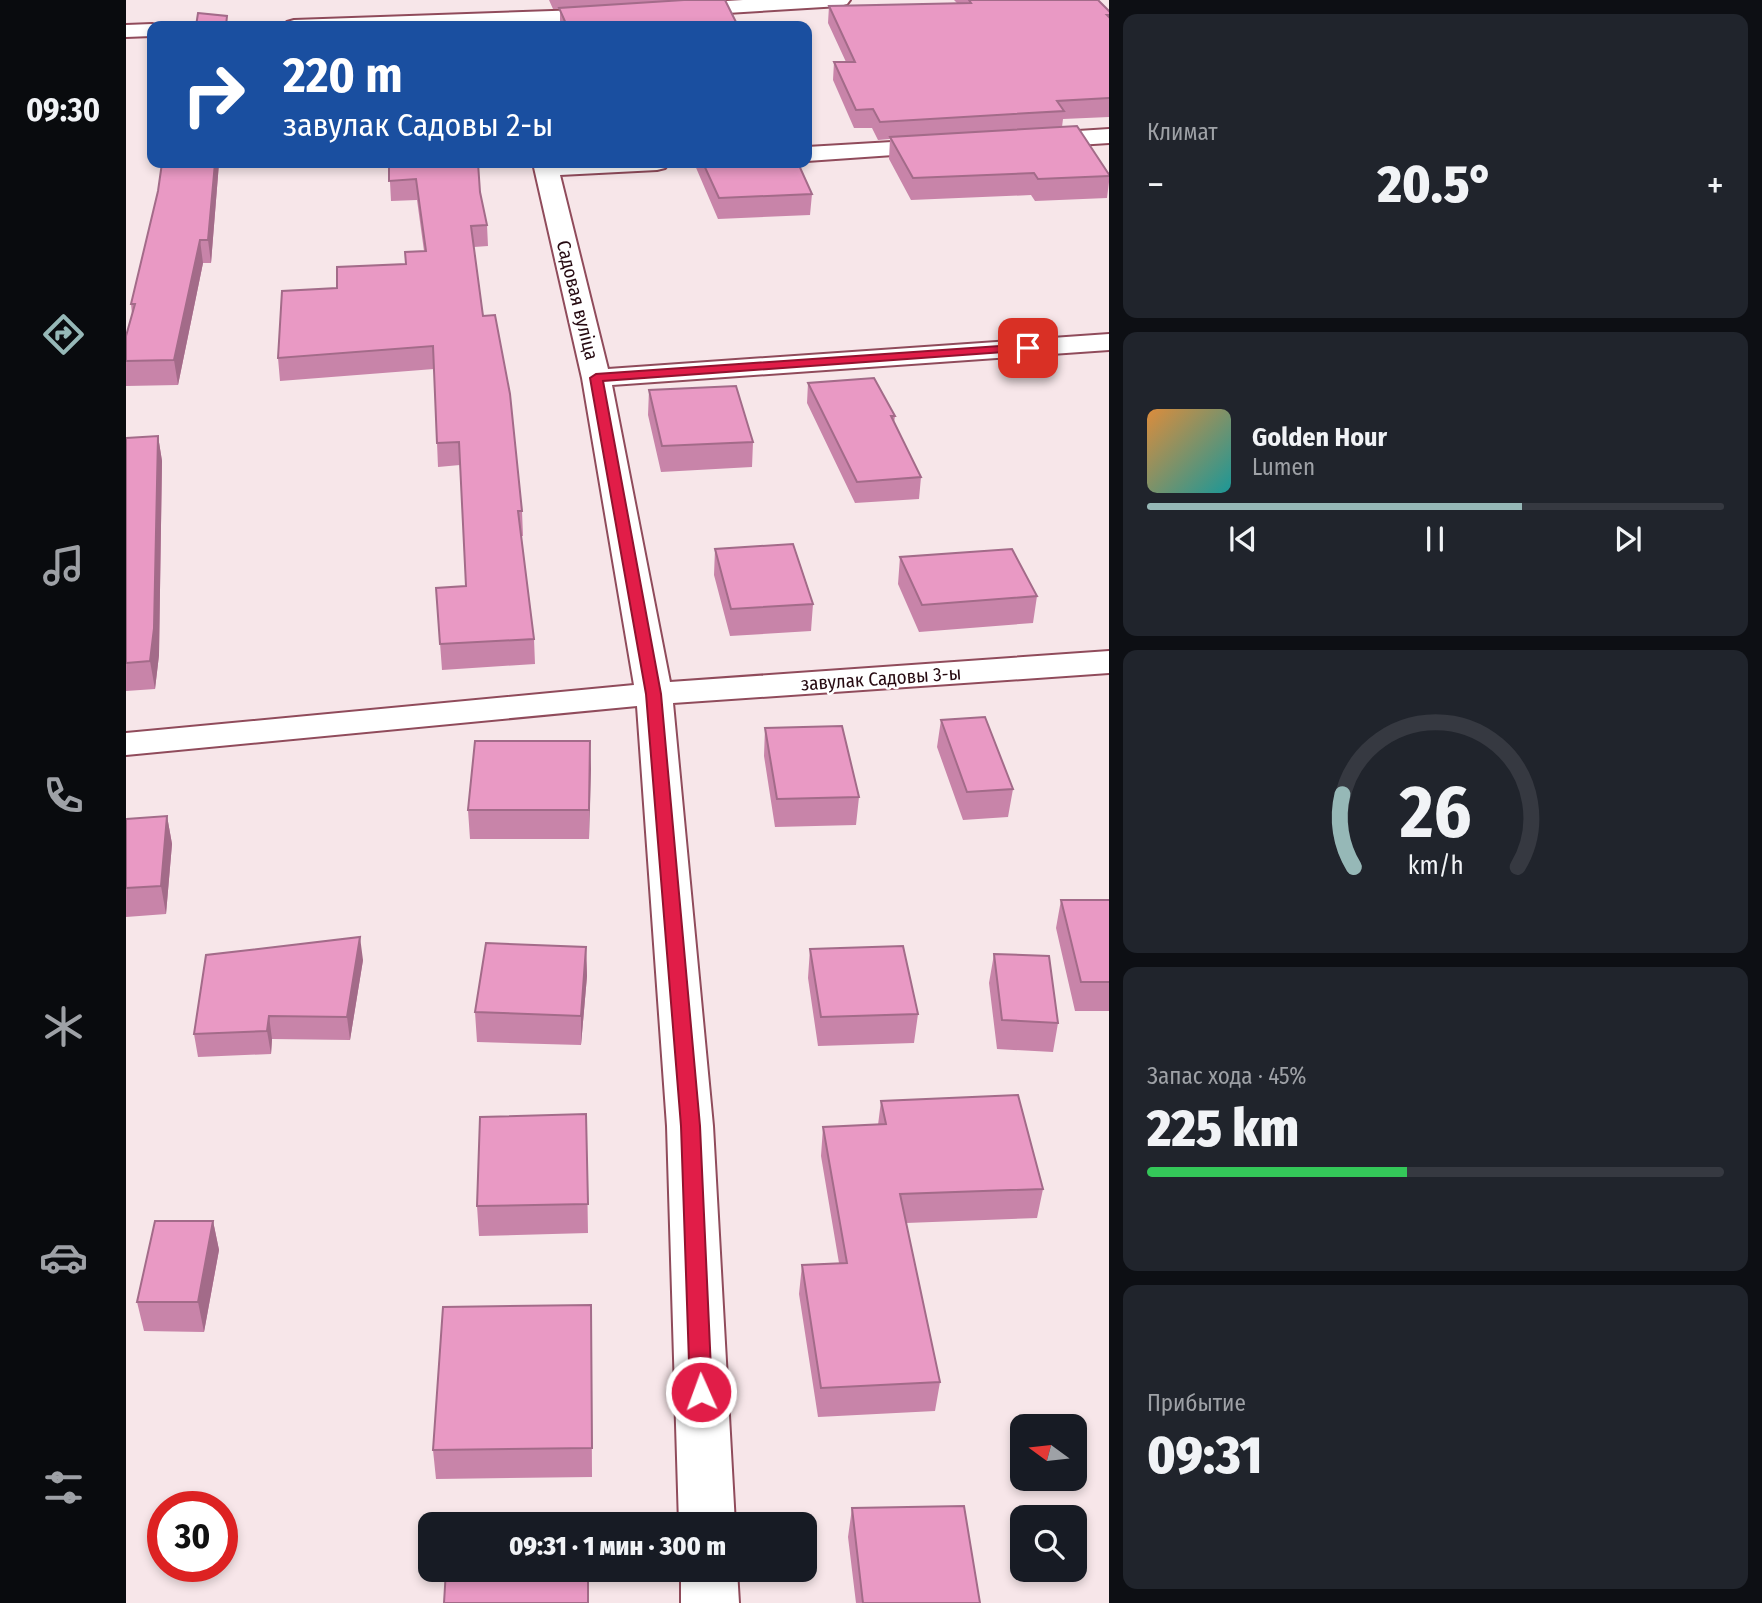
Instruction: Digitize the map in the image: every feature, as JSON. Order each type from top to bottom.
[{"type":"street","points":[[659,12],[840,0]]},
{"type":"street","points":[[545,21],[632,13]]},
{"type":"street","points":[[127,35],[147,31]]},
{"type":"street","points":[[1013,142],[1109,136]]},
{"type":"street","points":[[812,154],[972,144]]},
{"type":"street","name":"Садовая вуліца","points":[[546,168],[596,378],[653,694],[690,1126],[706,1512]]},
{"type":"street","points":[[596,378],[1109,342]]},
{"type":"street","name":"завулак Садовы 3-ы","points":[[126,744],[653,694],[1109,662]]},
{"type":"street","points":[[709,1582],[710,1603]]},
{"type":"building","points":[[725,0],[736,21],[565,21],[559,8]]},
{"type":"building","points":[[969,0],[1098,0],[1109,11],[1109,98],[1057,101],[1064,111],[880,122],[873,109],[856,110],[834,62],[855,62],[829,6],[971,3]]},
{"type":"building","points":[[198,13],[227,16],[226,21],[197,21]]},
{"type":"building","points":[[1077,126],[1109,176],[1038,179],[1034,173],[913,178],[890,137]]},
{"type":"building","points":[[161,168],[215,168],[208,240],[200,240],[174,360],[126,361],[126,336],[135,304],[131,304]]},
{"type":"building","points":[[389,168],[478,168],[487,225],[471,226],[483,316],[495,315],[510,394],[522,511],[518,511],[534,639],[440,644],[436,588],[466,586],[459,442],[437,443],[433,346],[278,358],[282,291],[337,288],[337,267],[406,264],[405,252],[426,251],[416,179],[389,181]]},
{"type":"building","points":[[705,168],[800,168],[812,194],[719,198]]},
{"type":"building","points":[[874,378],[895,416],[891,416],[921,477],[857,482],[808,383]]},
{"type":"building","points":[[736,386],[753,442],[662,446],[649,390]]},
{"type":"building","points":[[158,436],[154,628],[150,661],[126,663],[126,438]]},
{"type":"building","points":[[793,544],[813,604],[731,609],[715,549]]},
{"type":"building","points":[[1012,549],[1037,596],[922,605],[900,557]]},
{"type":"building","points":[[985,717],[1013,789],[967,792],[941,720]]},
{"type":"building","points":[[842,726],[859,797],[777,799],[765,728]]},
{"type":"building","points":[[475,741],[590,741],[589,810],[468,810]]},
{"type":"building","points":[[167,816],[161,886],[126,888],[126,819]]},
{"type":"building","points":[[1061,900],[1109,900],[1109,982],[1081,982]]},
{"type":"building","points":[[360,937],[347,1017],[269,1016],[267,1031],[194,1034],[206,955]]},
{"type":"building","points":[[486,943],[586,947],[581,1016],[475,1012]]},
{"type":"building","points":[[903,946],[918,1014],[821,1017],[810,949]]},
{"type":"building","points":[[994,954],[1049,956],[1058,1023],[1002,1020]]},
{"type":"building","points":[[1018,1095],[1043,1189],[900,1194],[940,1382],[821,1388],[802,1265],[847,1263],[823,1127],[886,1124],[881,1101]]},
{"type":"building","points":[[586,1114],[588,1204],[477,1206],[480,1117]]},
{"type":"building","points":[[155,1221],[213,1221],[198,1302],[137,1302]]},
{"type":"building","points":[[591,1305],[592,1448],[433,1450],[443,1307]]},
{"type":"building","points":[[964,1506],[980,1603],[863,1603],[852,1508]]},
{"type":"building","points":[[445,1582],[588,1582],[588,1603],[444,1603]]},
{"type":"route","points":[[701,1392],[690,1126],[653,694],[596,378],[1028,348]]}]
